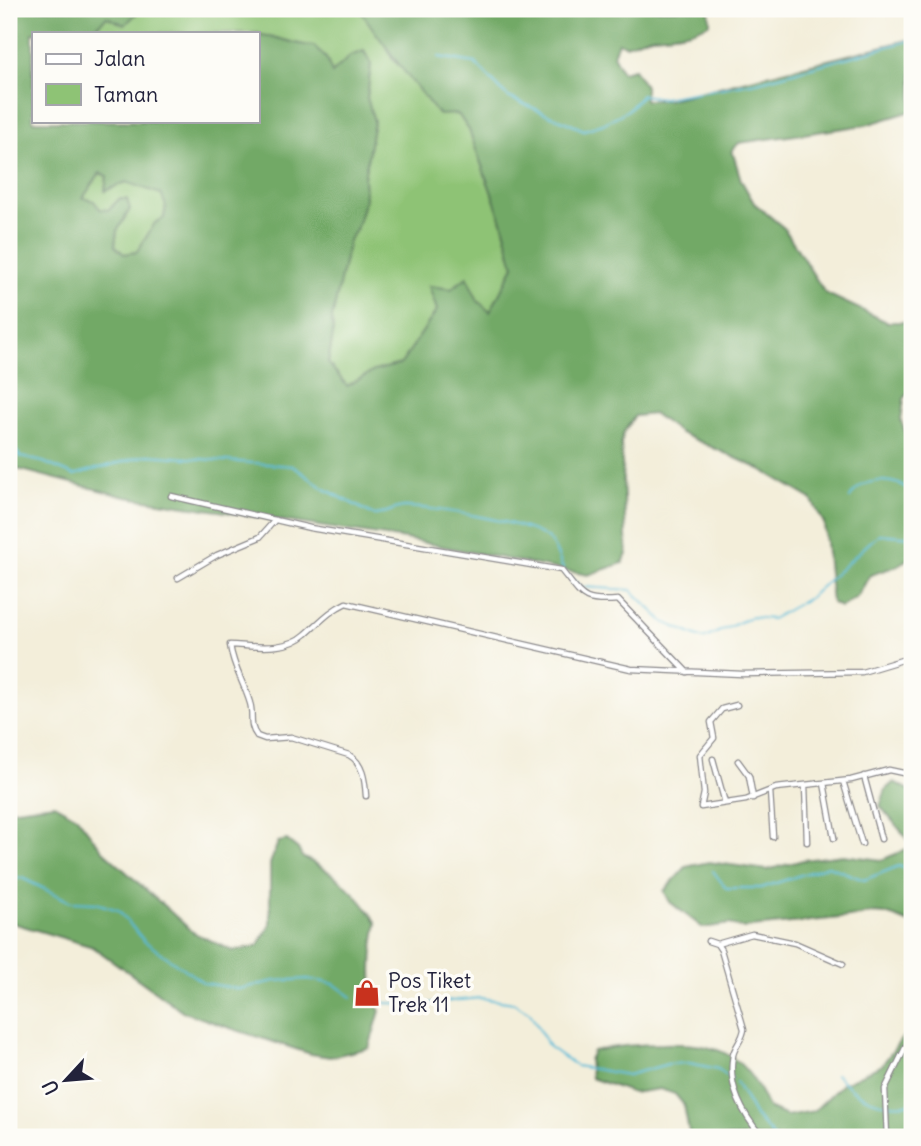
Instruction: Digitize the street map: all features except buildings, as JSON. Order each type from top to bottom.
[{"type":"street","points":[[171,496],[275,520],[561,570],[578,594],[591,602],[618,600],[687,673]]},
{"type":"street","points":[[178,578],[217,555],[260,537],[275,520]]},
{"type":"street","points":[[366,796],[361,768],[356,759],[291,737],[265,739],[253,731],[250,704],[232,660],[230,645],[273,647],[292,642],[304,636],[329,612],[346,603],[631,669],[687,673],[862,672],[912,657]]},
{"type":"street","points":[[737,705],[722,709],[714,716],[710,726],[714,737],[700,755],[704,793],[701,807],[753,798],[770,791],[843,781],[889,770],[903,773],[912,770]]},
{"type":"street","points":[[713,759],[725,803]]},
{"type":"street","points":[[738,761],[749,776],[753,798]]},
{"type":"street","points":[[863,777],[881,839]]},
{"type":"street","points":[[843,781],[862,844]]},
{"type":"street","points":[[824,783],[834,838]]},
{"type":"street","points":[[805,785],[807,842]]},
{"type":"street","points":[[770,791],[773,837]]},
{"type":"street","points":[[708,941],[717,944],[752,934],[795,943],[843,964]]},
{"type":"street","points":[[717,944],[744,1029],[734,1054],[732,1074],[735,1094],[762,1137]]},
{"type":"street","points":[[887,1137],[885,1089],[912,1034]]},
{"type":"green space","points":[[9,9],[141,9],[125,25],[107,17],[89,32],[32,32],[32,122],[259,122],[259,35],[314,46],[326,58],[332,73],[350,56],[364,51],[371,64],[367,98],[374,121],[364,178],[365,199],[356,230],[349,240],[332,318],[333,335],[328,363],[347,386],[374,371],[401,364],[437,310],[429,286],[451,289],[467,277],[478,301],[490,312],[514,266],[503,224],[469,130],[458,114],[439,115],[359,9],[709,9],[710,23],[696,29],[650,37],[625,45],[618,42],[613,55],[622,72],[634,69],[645,86],[645,100],[667,100],[912,39],[912,111],[866,125],[739,143],[732,150],[741,180],[754,203],[784,228],[825,293],[887,322],[912,322],[912,386],[904,399],[901,421],[906,435],[912,440],[912,556],[897,566],[870,575],[857,597],[841,607],[832,603],[824,523],[811,499],[760,469],[680,433],[654,414],[635,416],[624,432],[621,443],[627,554],[623,563],[588,575],[405,539],[126,497],[18,469],[9,471]],"holes":[[[100,173],[107,176],[105,191],[126,182],[161,194],[166,206],[164,218],[155,223],[137,252],[124,254],[115,246],[117,231],[130,209],[127,199],[119,199],[109,210],[100,209],[94,201],[83,198]]]},
{"type":"green space","points":[[141,9],[359,9],[379,33],[394,61],[458,114],[469,130],[503,224],[514,266],[490,313],[478,301],[466,278],[451,289],[429,286],[437,310],[401,364],[374,371],[347,386],[328,363],[333,335],[332,318],[349,240],[356,230],[365,199],[364,178],[374,121],[367,98],[371,64],[364,51],[350,56],[332,74],[326,58],[314,46],[292,45],[259,32],[89,32],[107,17],[139,12]]},
{"type":"green space","points":[[99,173],[107,176],[105,191],[126,182],[162,194],[166,205],[164,218],[155,223],[137,252],[124,254],[115,246],[117,231],[130,209],[119,199],[109,210],[100,209],[94,201],[83,198]]},
{"type":"green space","points":[[894,782],[912,791],[912,924],[886,914],[874,913],[742,928],[730,924],[703,928],[670,902],[664,891],[686,867],[709,862],[767,870],[803,860],[843,855],[882,860],[911,847],[880,806],[886,789]]},
{"type":"green space","points":[[54,804],[77,817],[103,851],[194,933],[233,951],[258,946],[270,925],[270,864],[278,842],[287,840],[298,849],[302,857],[336,877],[377,923],[372,981],[380,1011],[369,1048],[330,1057],[311,1054],[184,1012],[93,947],[9,922],[9,810]]},
{"type":"green space","points":[[912,1025],[912,1137],[690,1137],[684,1105],[675,1094],[660,1089],[633,1093],[591,1078],[589,1060],[593,1051],[645,1044],[700,1046],[715,1049],[740,1063],[750,1075],[768,1108],[786,1116],[814,1111],[842,1084],[882,1065]]},
{"type":"waterway","points":[[439,57],[475,63],[508,97],[584,130],[603,124],[628,110],[642,95],[663,98],[757,82],[912,40]]},
{"type":"waterway","points":[[9,443],[21,457],[43,462],[74,475],[148,455],[293,466],[323,488],[374,515],[401,507],[418,508],[480,517],[539,533],[549,540],[563,569]]},
{"type":"waterway","points":[[850,498],[862,486],[879,481],[896,484],[912,492]]},
{"type":"waterway","points":[[571,579],[582,587],[631,590],[664,622],[703,639],[751,617],[772,619],[809,598],[879,534],[912,537]]},
{"type":"waterway","points":[[713,871],[726,888],[761,888],[828,866],[864,880],[899,866],[912,872]]},
{"type":"waterway","points":[[9,879],[22,878],[71,902],[96,903],[118,910],[144,941],[204,983],[239,989],[275,981],[308,979],[334,984],[352,997]]},
{"type":"waterway","points":[[385,1003],[423,1004],[480,998],[514,1003],[530,1013],[549,1047],[576,1066],[628,1075],[668,1064],[689,1063],[718,1069],[732,1079]]},
{"type":"waterway","points":[[836,1074],[860,1095],[880,1103],[912,1103]]},
{"type":"waterway","points":[[736,1082],[755,1116],[774,1137]]},
{"type":"waterway","points":[[845,1137],[912,1130]]},
{"type":"place","name":"Pos Tiket Trek 11","points":[[367,993]]}]
